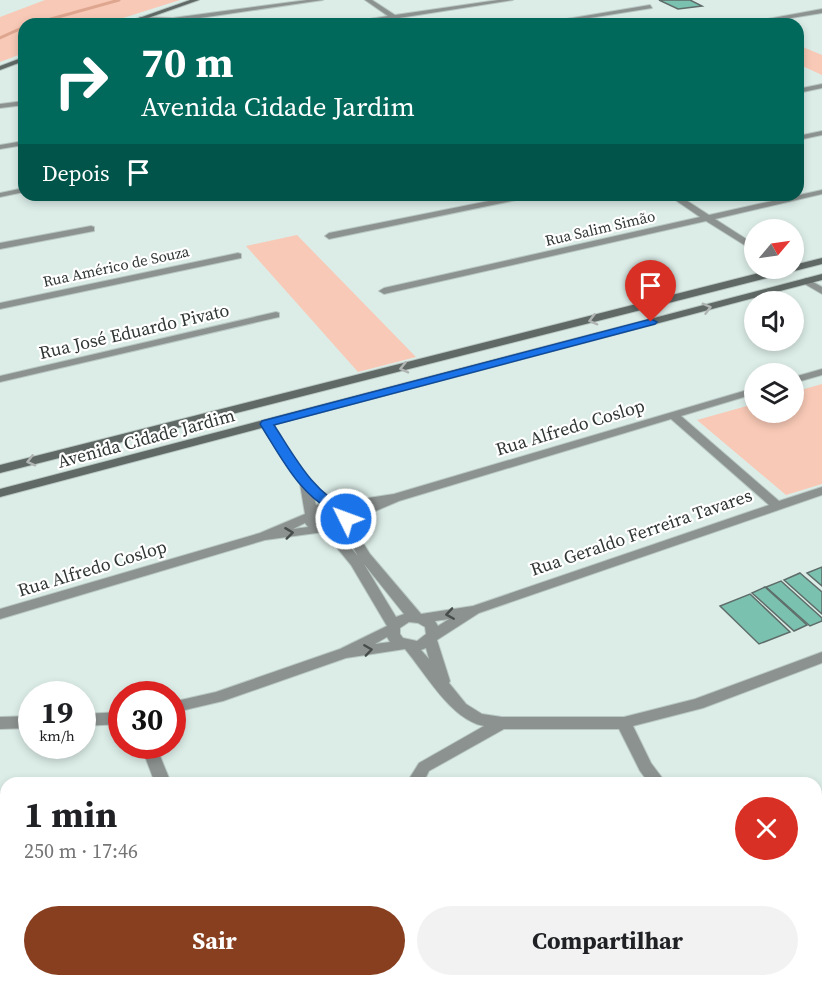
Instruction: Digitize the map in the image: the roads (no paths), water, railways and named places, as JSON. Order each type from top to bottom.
[{"type":"main road","points":[[143,18],[196,0]]},
{"type":"main road","points":[[0,68],[18,61]]},
{"type":"main road","name":"Avenida Cidade Jardim","points":[[804,266],[822,261]]},
{"type":"main road","name":"Avenida Cidade Jardim","points":[[0,493],[822,277]]},
{"type":"main road","name":"Avenida Cidade Jardim","points":[[0,469],[751,279]]},
{"type":"main road","points":[[481,349],[496,363]]},
{"type":"main road","points":[[157,430],[169,449]]},
{"type":"street","points":[[188,18],[320,0]]},
{"type":"street","points":[[368,0],[393,17]]},
{"type":"street","points":[[386,18],[510,0]]},
{"type":"street","points":[[579,18],[650,7]]},
{"type":"street","points":[[780,18],[822,11]]},
{"type":"street","points":[[804,90],[822,86]]},
{"type":"street","points":[[0,106],[18,104]]},
{"type":"street","points":[[804,137],[822,133]]},
{"type":"street","points":[[0,147],[18,144]]},
{"type":"street","points":[[0,195],[18,191]]},
{"type":"street","name":"Rua Salim Simão","points":[[804,196],[822,192]]},
{"type":"street","points":[[329,236],[501,201]]},
{"type":"street","points":[[682,201],[744,241]]},
{"type":"street","name":"Rua Salim Simão","points":[[384,291],[781,201]]},
{"type":"street","points":[[0,246],[91,228]]},
{"type":"street","name":"Rua Américo de Souza","points":[[0,306],[238,256]]},
{"type":"street","points":[[806,281],[822,291]]},
{"type":"street","name":"Rua José Eduardo Pivato","points":[[0,379],[276,315]]},
{"type":"street","points":[[804,377],[822,372]]},
{"type":"street","name":"Rua Alfredo Coslop","points":[[264,536],[325,529],[395,498],[744,394]]},
{"type":"street","points":[[673,415],[777,506]]},
{"type":"street","points":[[266,424],[306,484],[344,512],[345,521],[360,559]]},
{"type":"street","points":[[306,484],[312,524],[325,529],[360,559],[385,594],[417,618],[431,625],[431,637],[446,687]]},
{"type":"street","name":"Rua Geraldo Ferreira Tavares","points":[[417,618],[474,610],[822,491]]},
{"type":"street","name":"Rua Alfredo Coslop","points":[[0,614],[264,536],[310,515],[319,507],[395,498]]},
{"type":"street","points":[[385,594],[394,638],[407,646],[446,687],[461,708],[478,719],[502,723],[624,723],[698,704],[822,657]]},
{"type":"street","name":"Rua Geraldo Ferreira Tavares","points":[[431,637],[474,610]]},
{"type":"street","points":[[186,705],[218,697],[345,653],[393,627],[403,619],[417,618]]},
{"type":"street","points":[[345,653],[421,645],[431,637]]},
{"type":"street","points":[[0,723],[18,722]]},
{"type":"street","points":[[420,777],[424,766],[502,723]]},
{"type":"street","points":[[624,723],[645,767],[653,777]]},
{"type":"street","points":[[153,759],[161,777]]},
{"type":"waterway","points":[[54,18],[119,0]]},
{"type":"waterway","points":[[0,38],[18,30]]}]
